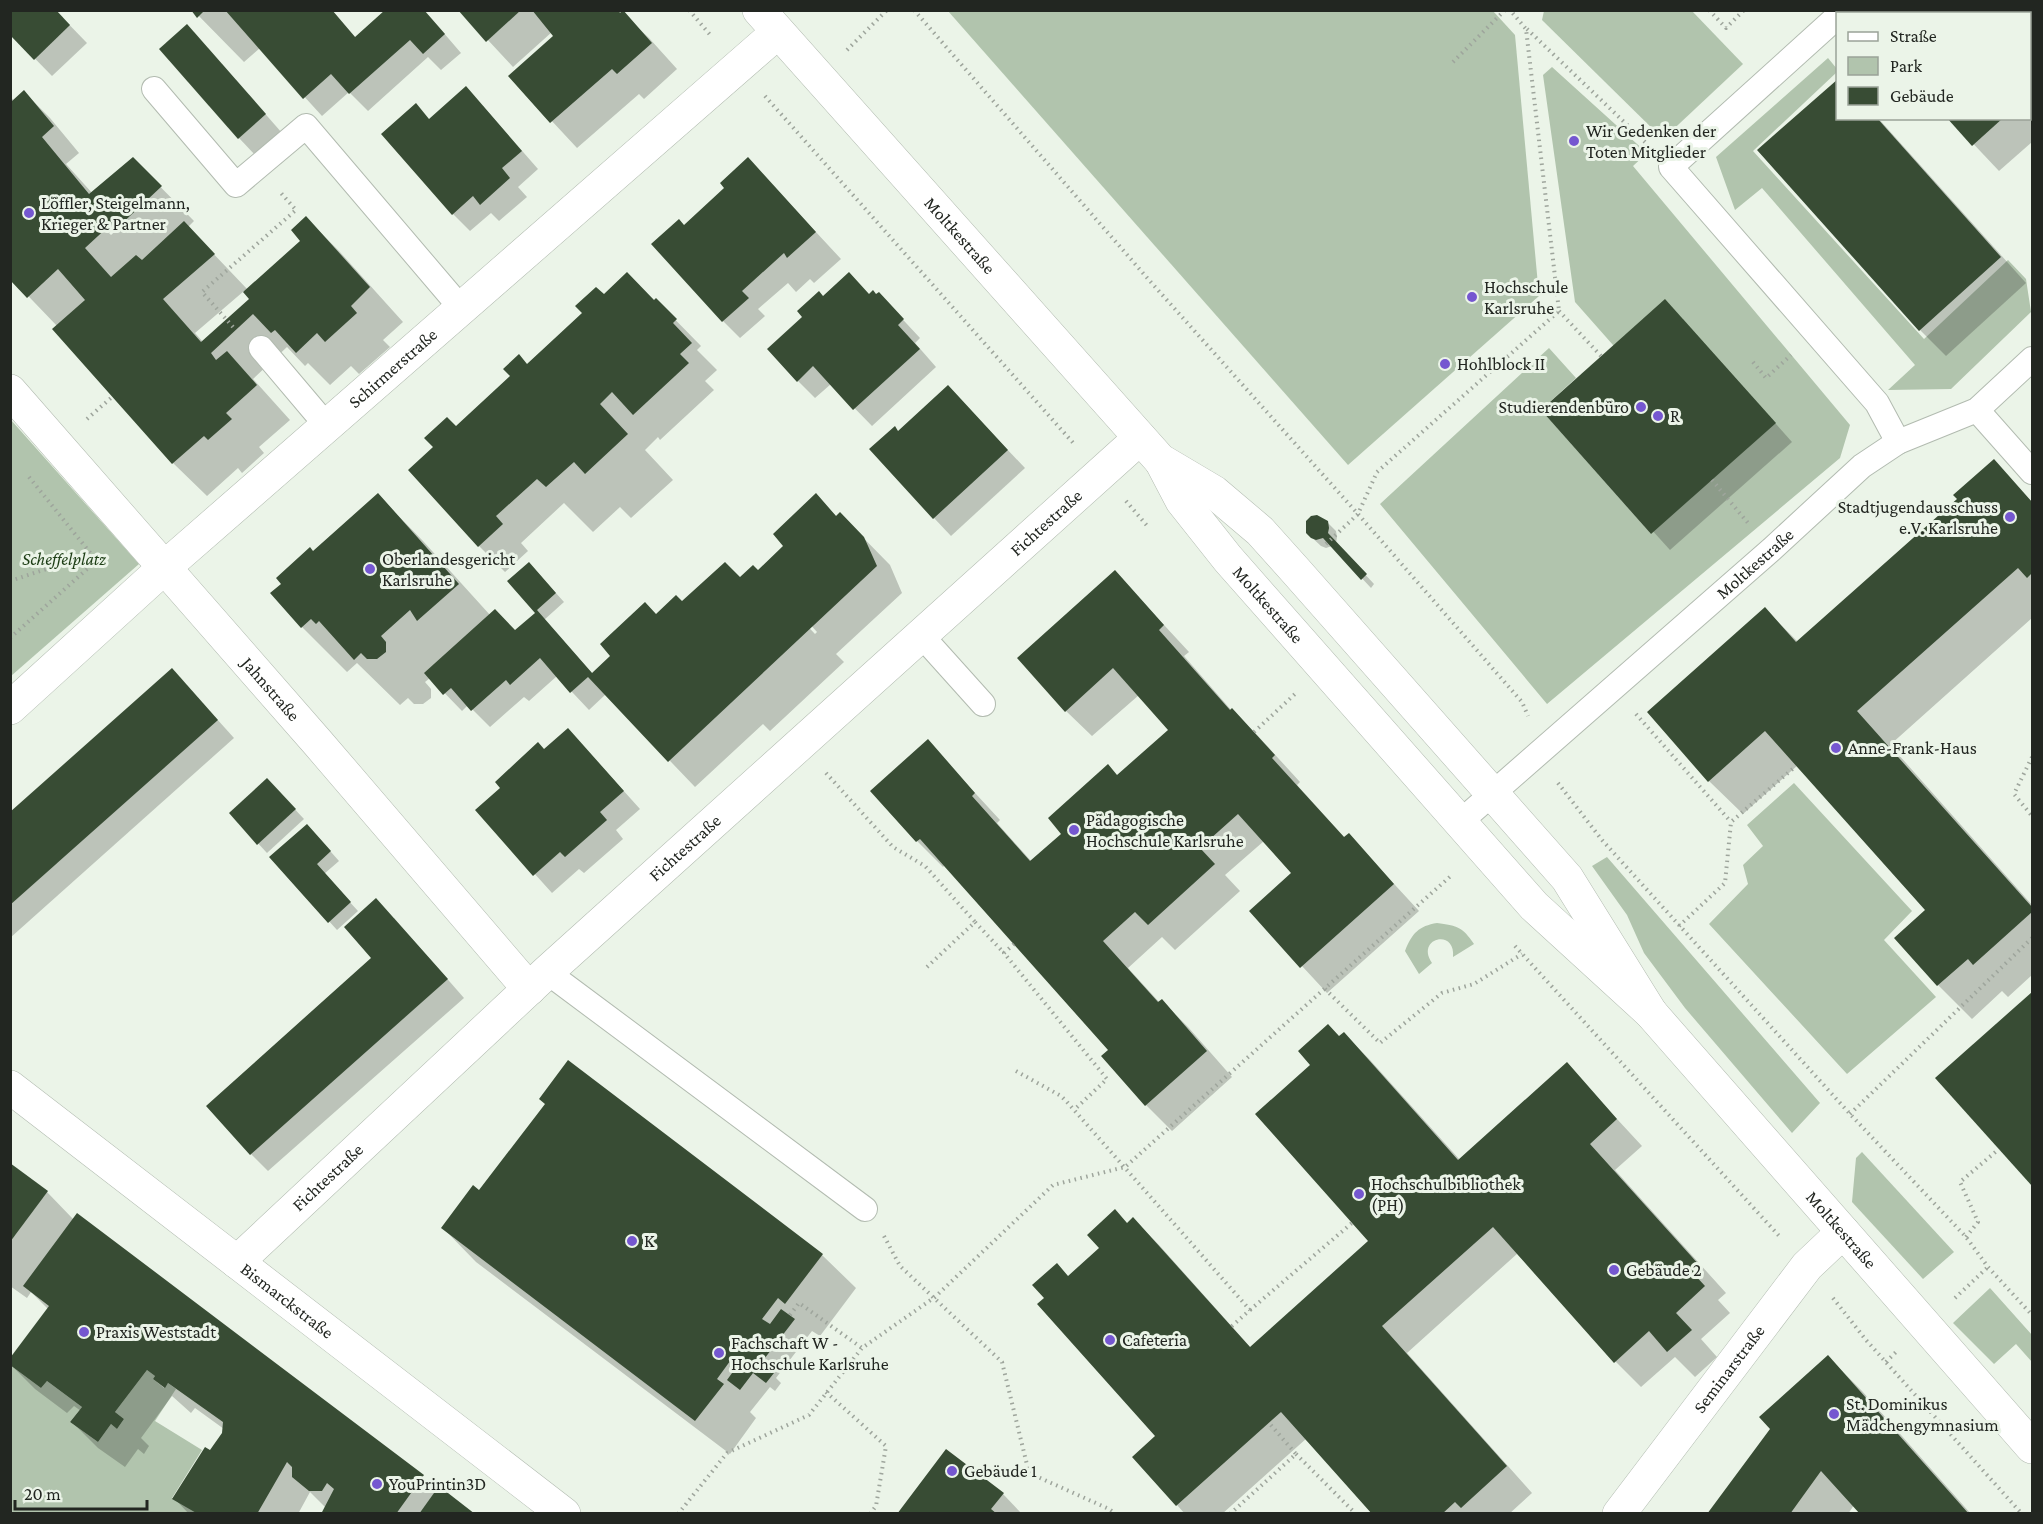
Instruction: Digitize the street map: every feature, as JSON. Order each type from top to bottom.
[{"type":"street","name":"Moltkestraße","points":[[769,21],[1150,449],[1182,501],[1228,559],[1534,906],[1651,1013],[2032,1447]]},
{"type":"street","name":"Schirmerstraße","points":[[10,708],[165,567],[461,308],[769,21]]},
{"type":"street","name":"Jahnstraße","points":[[10,391],[165,567],[538,981]]},
{"type":"street","name":"Moltkestraße","points":[[1150,449],[1214,492],[1260,531],[1295,570],[1567,878],[1651,1013]]},
{"type":"street","name":"Fichtestraße","points":[[237,1262],[538,981],[921,635],[1150,449]]},
{"type":"street","name":"Bismarckstraße","points":[[10,1087],[564,1514]]},
{"type":"street","name":"Seminarstraße","points":[[1619,1514],[1807,1266],[1843,1232]]},
{"type":"lane","points":[[1836,17],[1671,167],[1877,403],[1898,442]]},
{"type":"lane","points":[[154,89],[236,185],[306,126],[461,308]]},
{"type":"lane","points":[[261,348],[327,426]]},
{"type":"lane","name":"Moltkestraße","points":[[1460,822],[1862,466],[1898,442],[1977,410],[2032,359]]},
{"type":"lane","points":[[1977,410],[2032,472]]},
{"type":"lane","points":[[921,635],[983,704]]},
{"type":"lane","points":[[538,981],[865,1209]]},
{"type":"path","points":[[819,78],[887,10]]},
{"type":"path","points":[[914,10],[1522,702],[1557,782],[1602,840],[1850,1114],[1966,1237],[1988,1267],[2032,1315]]},
{"type":"path","points":[[1452,62],[1505,10]]},
{"type":"path","points":[[1510,10],[1526,29],[1671,167]]},
{"type":"path","points":[[1709,10],[1726,28],[1744,10]]},
{"type":"path","points":[[1526,29],[1559,311],[1601,356]]},
{"type":"path","points":[[258,167],[296,210],[202,291],[247,343],[261,348]]},
{"type":"path","points":[[1295,570],[1317,553],[1358,514],[1377,471],[1559,311]]},
{"type":"path","points":[[1753,362],[1766,378],[1815,333]]},
{"type":"path","points":[[93,413],[112,397]]},
{"type":"path","points":[[25,473],[97,560]]},
{"type":"path","points":[[1712,480],[1740,514]]},
{"type":"path","points":[[10,581],[57,566],[97,560]]},
{"type":"path","points":[[10,638],[97,560]]},
{"type":"path","points":[[1614,688],[1731,822]]},
{"type":"path","points":[[801,744],[892,847],[925,866],[1004,953],[1107,1079],[1074,1110]]},
{"type":"path","points":[[2032,757],[2014,794],[2032,816]]},
{"type":"path","points":[[1679,926],[1725,883],[1731,822],[1796,766]]},
{"type":"path","points":[[678,1514],[727,1453],[809,1415],[862,1348],[935,1297],[1053,1185],[1125,1167],[1451,876]]},
{"type":"path","points":[[927,967],[975,922]]},
{"type":"path","points":[[1850,1114],[2032,938]]},
{"type":"path","points":[[1004,953],[1014,944]]},
{"type":"path","points":[[1325,989],[1380,1043],[1442,993],[1474,984],[1522,954]]},
{"type":"path","points":[[1016,1071],[1061,1096],[1250,1310]]},
{"type":"path","points":[[1966,1237],[1977,1222],[1960,1182],[1999,1149]]},
{"type":"path","points":[[865,1209],[875,1218],[900,1266],[1002,1362],[1029,1473],[1110,1509],[1116,1514]]},
{"type":"path","points":[[1231,1327],[1352,1223]]},
{"type":"path","points":[[1807,1266],[1886,1362],[2022,1514]]},
{"type":"path","points":[[1954,1299],[1988,1267]]},
{"type":"path","points":[[790,1315],[799,1303],[862,1348]]},
{"type":"path","points":[[826,1392],[886,1446],[876,1506],[870,1514]]},
{"type":"path","points":[[1269,1423],[1296,1454],[1356,1514]]},
{"type":"path","points":[[1230,1514],[1296,1454]]},
{"type":"green space","points":[[948,11],[1493,11],[1515,35],[1539,296],[1348,465]]},
{"type":"green space","points":[[1544,11],[1692,11],[1743,64],[1663,139],[1542,20]]},
{"type":"green space","points":[[1944,11],[2006,12],[1946,12]]},
{"type":"green space","points":[[2031,41],[2032,43],[2032,109],[2031,108]]},
{"type":"green space","points":[[1828,58],[1836,68],[1836,73],[1753,151],[1924,339],[2008,260],[2026,279],[2031,312],[1951,389],[1888,390],[1915,365],[1762,188],[1735,210],[1716,157]]},
{"type":"green space","points":[[1552,67],[1647,153],[1633,166],[1850,425],[1840,458],[1547,704],[1380,504],[1549,348],[1576,378],[1541,410],[1651,534],[1613,345],[1575,302],[1543,75]]},
{"type":"green space","name":"Scheffelplatz","points":[[11,420],[139,564],[10,676]]},
{"type":"green space","points":[[1794,783],[1912,911],[1884,940],[1936,997],[1847,1074],[1709,924],[1748,884],[1743,865],[1763,846],[1747,825]]},
{"type":"green space","points":[[1607,857],[1820,1103],[1792,1133],[1685,1008],[1644,953],[1627,915],[1592,866]]},
{"type":"green space","points":[[1437,923],[1458,928],[1474,944],[1453,957],[1449,942],[1437,940],[1432,942],[1428,954],[1432,963],[1419,974],[1405,951],[1410,939],[1417,931]]},
{"type":"green space","points":[[1862,1152],[1954,1252],[1923,1279],[1852,1202],[1856,1158]]},
{"type":"green space","points":[[1990,1288],[2032,1335],[2032,1362],[2016,1344],[1994,1364],[1953,1323]]},
{"type":"green space","points":[[10,1365],[41,1388],[47,1381],[82,1407],[70,1422],[98,1442],[111,1424],[117,1429],[124,1419],[115,1412],[147,1370],[155,1376],[153,1379],[164,1388],[168,1383],[176,1389],[155,1421],[202,1450],[172,1498],[198,1513],[11,1513]]},
{"type":"building","points":[[10,10],[56,10],[70,25],[34,60],[10,35]]},
{"type":"building","points":[[191,10],[205,10],[197,18]]},
{"type":"building","points":[[225,10],[332,10],[355,37],[385,10],[424,10],[445,34],[423,54],[410,40],[349,94],[331,74],[303,99]]},
{"type":"building","points":[[458,10],[521,10],[486,42]]},
{"type":"building","points":[[532,10],[618,10],[620,13],[623,10],[652,43],[617,74],[612,69],[550,123],[508,76],[553,36]]},
{"type":"building","points":[[1914,10],[1932,10],[1933,12],[1912,12]]},
{"type":"building","points":[[187,24],[266,114],[238,139],[159,49]]},
{"type":"building","points":[[1836,81],[1836,120],[1879,120],[2001,257],[1919,331],[1757,150]]},
{"type":"building","points":[[466,86],[522,151],[502,168],[510,178],[480,205],[473,196],[452,215],[381,134],[416,103],[429,119]]},
{"type":"building","points":[[24,90],[54,126],[42,137],[89,194],[133,157],[162,186],[115,230],[111,224],[85,248],[111,277],[136,255],[142,260],[184,221],[215,254],[163,299],[201,342],[249,299],[243,292],[300,241],[291,230],[306,216],[370,287],[351,306],[357,313],[325,342],[317,333],[296,353],[275,330],[271,333],[253,314],[211,353],[216,360],[227,351],[257,385],[226,413],[232,419],[208,440],[204,436],[172,464],[52,329],[85,300],[58,269],[27,298],[10,280],[10,98],[12,101]]},
{"type":"building","points":[[1949,120],[2001,120],[1972,146]]},
{"type":"building","points":[[748,157],[816,232],[787,258],[784,253],[742,291],[749,298],[722,322],[651,244],[679,219],[684,225],[724,188],[720,183]]},
{"type":"building","points":[[627,272],[654,300],[656,298],[677,319],[673,323],[692,343],[680,354],[689,363],[633,415],[612,392],[600,404],[628,434],[585,474],[574,462],[546,487],[537,479],[496,516],[503,524],[478,547],[408,470],[433,447],[424,438],[447,417],[456,426],[510,376],[503,369],[519,354],[527,364],[582,313],[575,306],[596,287],[604,294]]},
{"type":"building","points":[[849,272],[869,294],[873,290],[876,294],[879,292],[904,319],[898,325],[920,349],[853,410],[813,366],[797,382],[767,349],[802,317],[797,311],[819,291],[823,296]]},
{"type":"building","name":"R","points":[[1665,299],[1776,423],[1651,534],[1541,410]]},
{"type":"building","points":[[948,385],[1008,450],[933,519],[869,449],[895,426],[898,431]]},
{"type":"building","name":"Anne-Frank-Haus","points":[[1994,459],[2032,502],[2032,573],[2027,578],[2018,568],[1857,711],[2032,907],[2032,912],[1973,965],[1968,959],[1937,986],[1894,938],[1925,910],[1765,731],[1708,782],[1647,712],[1765,607],[1796,642],[1957,499],[1953,495]]},
{"type":"building","points":[[378,493],[459,584],[417,621],[410,610],[381,636],[386,642],[386,652],[377,659],[367,659],[361,653],[354,660],[319,621],[316,624],[311,619],[301,628],[270,593],[281,584],[276,578],[310,547],[313,551]]},
{"type":"building","points":[[816,493],[836,516],[840,512],[864,537],[877,566],[668,762],[588,677],[570,693],[540,658],[510,685],[506,680],[471,711],[451,688],[443,695],[424,673],[495,609],[515,630],[535,613],[507,581],[529,562],[556,593],[537,610],[592,673],[610,656],[600,644],[645,602],[656,614],[676,595],[682,601],[725,562],[740,577],[753,565],[758,570],[783,546],[773,534]]},
{"type":"building","points":[[1317,515],[1328,521],[1328,533],[1367,574],[1361,580],[1323,538],[1316,540],[1306,533],[1306,521],[1311,516]]},
{"type":"building","points":[[1115,570],[1164,625],[1159,630],[1230,710],[1232,708],[1275,755],[1272,758],[1344,837],[1349,833],[1394,884],[1300,968],[1249,911],[1291,873],[1238,814],[1200,848],[1215,864],[1148,925],[1135,912],[1103,941],[1158,1002],[1162,999],[1207,1051],[1145,1106],[1101,1056],[1108,1050],[920,839],[916,842],[870,791],[928,739],[975,793],[972,796],[1030,861],[1061,834],[1048,818],[1108,764],[1117,775],[1168,730],[1113,668],[1065,712],[1017,658]]},
{"type":"building","points":[[172,668],[218,720],[10,905],[10,812]]},
{"type":"building","points":[[568,728],[624,791],[600,812],[607,820],[565,857],[560,852],[533,876],[475,810],[500,788],[495,782],[538,742],[544,749]]},
{"type":"building","points":[[267,778],[296,809],[257,845],[229,813]]},
{"type":"building","points":[[307,824],[331,851],[317,864],[351,902],[328,923],[269,857]]},
{"type":"building","points":[[376,898],[448,979],[250,1155],[206,1106],[371,958],[344,927]]},
{"type":"building","points":[[2032,992],[2032,1186],[1935,1078]]},
{"type":"building","name":"Gebäude 2","points":[[1328,1024],[1339,1036],[1344,1032],[1458,1160],[1567,1062],[1617,1119],[1590,1144],[1701,1267],[1693,1273],[1705,1286],[1676,1313],[1692,1330],[1667,1352],[1649,1331],[1614,1363],[1493,1227],[1382,1326],[1507,1466],[1461,1508],[1455,1502],[1442,1514],[1372,1514],[1281,1412],[1176,1506],[1132,1457],[1155,1436],[1037,1304],[1044,1298],[1032,1285],[1057,1263],[1068,1276],[1099,1248],[1087,1235],[1115,1209],[1127,1223],[1133,1217],[1250,1347],[1368,1241],[1255,1114],[1310,1065],[1298,1051]]},
{"type":"building","name":"K","points":[[568,1060],[823,1254],[785,1304],[778,1298],[762,1319],[770,1324],[781,1309],[795,1319],[761,1363],[774,1373],[766,1383],[753,1373],[740,1390],[727,1380],[740,1362],[733,1357],[717,1379],[724,1384],[695,1421],[441,1228],[473,1185],[479,1190],[545,1104],[539,1099]]},
{"type":"building","points":[[10,1163],[48,1191],[10,1242]]},
{"type":"building","points":[[77,1213],[424,1475],[396,1514],[321,1514],[334,1489],[327,1483],[322,1491],[309,1491],[292,1477],[292,1467],[287,1462],[257,1514],[198,1514],[172,1499],[205,1447],[210,1450],[222,1433],[223,1422],[168,1383],[165,1388],[153,1379],[155,1376],[147,1370],[115,1412],[124,1419],[117,1429],[111,1424],[98,1442],[70,1422],[82,1407],[47,1381],[41,1388],[10,1365],[10,1358],[49,1306],[23,1286]]},
{"type":"building","name":"St. Dominikus Mädchengymnasium","points":[[1828,1355],[1969,1514],[1860,1514],[1821,1471],[1790,1514],[1707,1514],[1770,1429],[1759,1417]]},
{"type":"building","name":"Gebäude 1","points":[[946,1449],[1004,1493],[991,1509],[997,1514],[897,1514]]},
{"type":"building","points":[[439,1486],[475,1514],[419,1514]]},
{"type":"place","name":"Wir Gedenken der Toten Mitglieder","points":[[1574,141]]},
{"type":"place","name":"Löffler, Steigelmann, Krieger & Partner","points":[[29,213]]},
{"type":"place","name":"Hochschule Karlsruhe","points":[[1472,297]]},
{"type":"place","name":"Hohlblock II","points":[[1445,364]]},
{"type":"place","name":"Studierendenbüro","points":[[1641,407]]},
{"type":"place","name":"R","points":[[1658,416]]},
{"type":"place","name":"Stadtjugendausschuss e.V. Karlsruhe","points":[[2010,517]]},
{"type":"place","name":"Oberlandesgericht Karlsruhe","points":[[370,569]]},
{"type":"place","name":"Anne-Frank-Haus","points":[[1836,748]]},
{"type":"place","name":"Pädagogische Hochschule Karlsruhe","points":[[1074,830]]},
{"type":"place","name":"Hochschulbibliothek (PH)","points":[[1359,1194]]},
{"type":"place","name":"K","points":[[632,1241]]},
{"type":"place","name":"Gebäude 2","points":[[1614,1270]]},
{"type":"place","name":"Praxis Weststadt","points":[[84,1332]]},
{"type":"place","name":"Cafeteria","points":[[1110,1340]]},
{"type":"place","name":"Fachschaft W - Hochschule Karlsruhe","points":[[719,1353]]},
{"type":"place","name":"St. Dominikus Mädchengymnasium","points":[[1834,1414]]},
{"type":"place","name":"Gebäude 1","points":[[952,1471]]},
{"type":"place","name":"YouPrintin3D","points":[[377,1484]]}]
